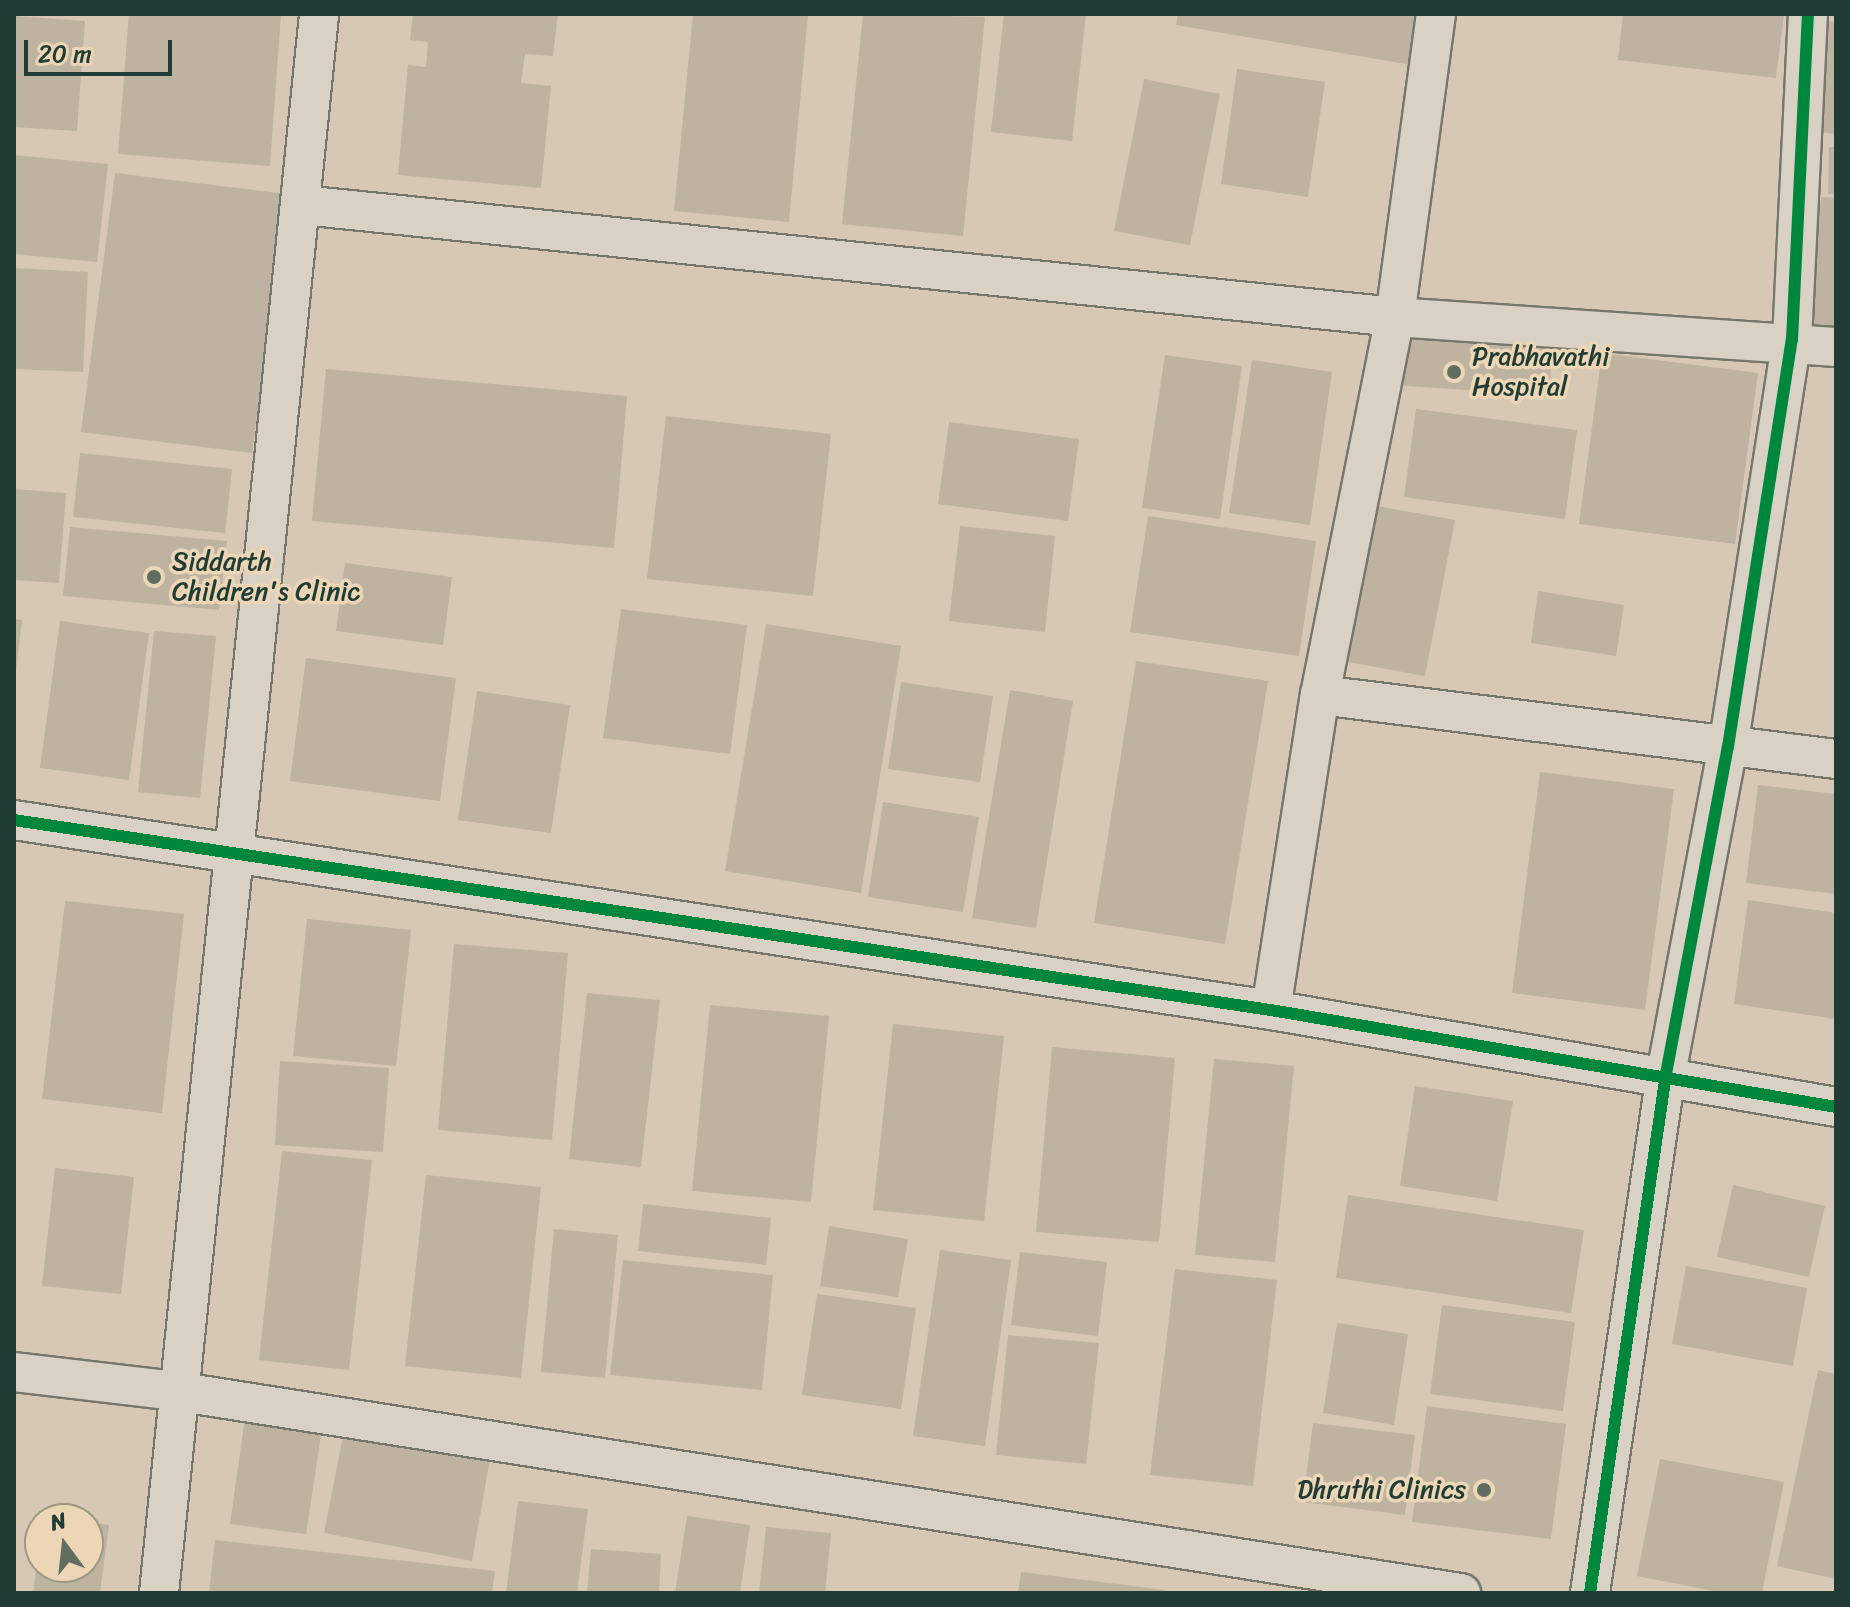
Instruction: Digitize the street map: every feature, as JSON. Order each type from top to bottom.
[{"type":"street","points":[[159,1593],[175,1391],[230,850],[302,205],[319,14]]},
{"type":"street","points":[[1271,1010],[1320,695],[1395,317],[1436,14]]},
{"type":"street","points":[[1590,1593],[1666,1074],[1728,747],[1792,340],[1808,14]]},
{"type":"street","points":[[302,205],[1395,317],[1792,340],[1836,347]]},
{"type":"street","points":[[1320,695],[1836,759]]},
{"type":"street","points":[[14,820],[230,850],[1271,1010],[1666,1074],[1836,1107]]},
{"type":"street","points":[[14,1372],[175,1391],[1461,1593]]},
{"type":"building","points":[[129,14],[281,14],[270,166],[118,154]]},
{"type":"building","points":[[413,14],[558,14],[553,56],[525,54],[521,83],[551,86],[541,188],[398,175],[408,65],[426,67],[428,42],[410,40]]},
{"type":"building","points":[[693,14],[808,14],[789,222],[674,211]]},
{"type":"building","points":[[863,14],[985,17],[963,236],[842,224]]},
{"type":"building","points":[[1004,14],[1086,14],[1072,141],[991,132]]},
{"type":"building","points":[[1178,14],[1421,14],[1412,65],[1176,25]]},
{"type":"building","points":[[1623,14],[1784,15],[1776,78],[1618,60]]},
{"type":"building","points":[[14,16],[85,21],[77,131],[14,127]]},
{"type":"building","points":[[1827,21],[1836,22],[1836,134],[1818,132]]},
{"type":"building","points":[[1237,69],[1325,82],[1308,197],[1221,184]]},
{"type":"building","points":[[1144,79],[1220,94],[1190,245],[1114,231]]},
{"type":"building","points":[[1829,147],[1836,147],[1836,194],[1828,194]]},
{"type":"building","points":[[14,155],[108,164],[97,262],[14,254]]},
{"type":"building","points":[[115,173],[286,194],[252,453],[81,432]]},
{"type":"building","points":[[1821,197],[1836,198],[1836,327],[1807,324]]},
{"type":"building","points":[[14,268],[88,272],[83,372],[14,369]]},
{"type":"building","points":[[1399,327],[1553,337],[1549,396],[1395,385]]},
{"type":"building","points":[[1602,353],[1758,373],[1735,544],[1579,524]]},
{"type":"building","points":[[1165,355],[1242,366],[1220,519],[1142,508]]},
{"type":"building","points":[[1252,360],[1332,372],[1310,525],[1229,513]]},
{"type":"building","points":[[326,369],[627,396],[614,548],[312,521]]},
{"type":"building","points":[[1416,409],[1577,430],[1565,519],[1404,497]]},
{"type":"building","points":[[666,416],[831,434],[813,596],[647,579]]},
{"type":"building","points":[[949,422],[1079,439],[1068,521],[938,504]]},
{"type":"building","points":[[80,453],[232,469],[225,533],[73,517]]},
{"type":"building","points":[[14,489],[66,493],[59,583],[14,580]]},
{"type":"building","points":[[1377,506],[1455,520],[1425,676],[1348,662]]},
{"type":"building","points":[[1148,516],[1316,541],[1299,656],[1130,632]]},
{"type":"building","points":[[960,526],[1055,536],[1045,632],[949,621]]},
{"type":"building","points":[[70,527],[227,541],[219,610],[63,596]]},
{"type":"building","points":[[345,563],[452,577],[443,645],[336,631]]},
{"type":"building","points":[[1538,591],[1624,605],[1616,656],[1531,643]]},
{"type":"building","points":[[621,609],[747,625],[730,754],[603,738]]},
{"type":"building","points":[[14,619],[22,620],[16,671],[14,671]]},
{"type":"building","points":[[60,621],[149,633],[129,780],[40,768]]},
{"type":"building","points":[[766,624],[901,646],[861,893],[725,871]]},
{"type":"building","points":[[154,631],[216,636],[200,798],[138,792]]},
{"type":"building","points":[[306,658],[456,678],[440,801],[290,781]]},
{"type":"building","points":[[1136,661],[1268,681],[1225,944],[1094,923]]},
{"type":"building","points":[[901,682],[993,696],[980,782],[888,769]]},
{"type":"building","points":[[1010,690],[1073,701],[1036,928],[972,918]]},
{"type":"building","points":[[477,691],[570,705],[551,833],[458,820]]},
{"type":"building","points":[[1540,772],[1674,789],[1645,1010],[1512,993]]},
{"type":"building","points":[[1758,785],[1836,794],[1836,894],[1746,883]]},
{"type":"building","points":[[883,802],[979,817],[963,912],[868,897]]},
{"type":"building","points":[[1748,900],[1836,913],[1836,1019],[1734,1004]]},
{"type":"building","points":[[65,901],[184,914],[162,1113],[42,1099]]},
{"type":"building","points":[[307,919],[411,930],[396,1066],[293,1056]]},
{"type":"building","points":[[454,944],[568,953],[552,1140],[438,1130]]},
{"type":"building","points":[[587,993],[660,1000],[641,1167],[569,1159]]},
{"type":"building","points":[[710,1005],[829,1016],[811,1202],[692,1191]]},
{"type":"building","points":[[893,1024],[1004,1036],[984,1221],[873,1210]]},
{"type":"building","points":[[1052,1047],[1175,1058],[1159,1242],[1036,1232]]},
{"type":"building","points":[[1214,1059],[1294,1066],[1275,1262],[1195,1255]]},
{"type":"building","points":[[280,1061],[389,1068],[383,1152],[275,1145]]},
{"type":"building","points":[[1415,1086],[1513,1101],[1497,1201],[1400,1186]]},
{"type":"building","points":[[282,1151],[372,1160],[349,1370],[259,1360]]},
{"type":"building","points":[[55,1168],[134,1177],[121,1294],[42,1286]]},
{"type":"building","points":[[426,1175],[541,1187],[521,1378],[405,1366]]},
{"type":"building","points":[[1733,1185],[1825,1206],[1809,1277],[1717,1257]]},
{"type":"building","points":[[1348,1195],[1584,1230],[1571,1313],[1336,1278]]},
{"type":"building","points":[[643,1204],[771,1218],[766,1265],[638,1251]]},
{"type":"building","points":[[829,1226],[908,1239],[898,1297],[820,1286]]},
{"type":"building","points":[[554,1229],[618,1235],[605,1378],[541,1372]]},
{"type":"building","points":[[940,1250],[1011,1260],[985,1446],[913,1436]]},
{"type":"building","points":[[1020,1252],[1107,1262],[1098,1336],[1011,1325]]},
{"type":"building","points":[[623,1260],[773,1275],[762,1390],[610,1375]]},
{"type":"building","points":[[1686,1266],[1807,1288],[1793,1366],[1672,1344]]},
{"type":"building","points":[[1175,1269],[1277,1280],[1253,1486],[1150,1475]]},
{"type":"building","points":[[817,1294],[916,1308],[901,1409],[802,1395]]},
{"type":"building","points":[[1442,1305],[1575,1322],[1563,1411],[1430,1394]]},
{"type":"building","points":[[1337,1323],[1408,1334],[1394,1425],[1323,1413]]},
{"type":"building","points":[[1008,1335],[1099,1343],[1086,1464],[996,1455]]},
{"type":"building","points":[[1818,1370],[1836,1374],[1836,1579],[1777,1566]]},
{"type":"building","points":[[1427,1406],[1566,1424],[1551,1539],[1412,1522]]},
{"type":"building","points":[[245,1418],[322,1429],[306,1534],[230,1524]]},
{"type":"building","points":[[1313,1423],[1415,1435],[1405,1515],[1303,1502]]},
{"type":"building","points":[[344,1431],[490,1459],[472,1561],[324,1533]]},
{"type":"building","points":[[1660,1459],[1784,1482],[1762,1593],[1724,1593],[1637,1576]]},
{"type":"building","points":[[518,1501],[588,1509],[577,1593],[506,1593]]},
{"type":"building","points":[[687,1516],[750,1525],[740,1593],[675,1593]]},
{"type":"building","points":[[104,1524],[109,1525],[104,1563]]},
{"type":"building","points":[[766,1527],[831,1533],[825,1593],[759,1593]]},
{"type":"building","points":[[215,1540],[495,1571],[492,1593],[209,1593]]},
{"type":"building","points":[[591,1549],[661,1554],[659,1593],[587,1593]]},
{"type":"building","points":[[1021,1572],[1165,1590],[1165,1593],[1018,1593]]},
{"type":"building","points":[[34,1583],[101,1583],[100,1593],[33,1593]]},
{"type":"cycle path","points":[[1590,1593],[1666,1074],[1728,747],[1792,340],[1808,14]]},
{"type":"cycle path","points":[[14,820],[1271,1010],[1836,1107]]},
{"type":"place","name":"Prabhavathi Hospital","points":[[1454,372]]},
{"type":"place","name":"Siddarth Children's Clinic","points":[[154,577]]},
{"type":"place","name":"Dhruthi Clinics","points":[[1484,1490]]}]
